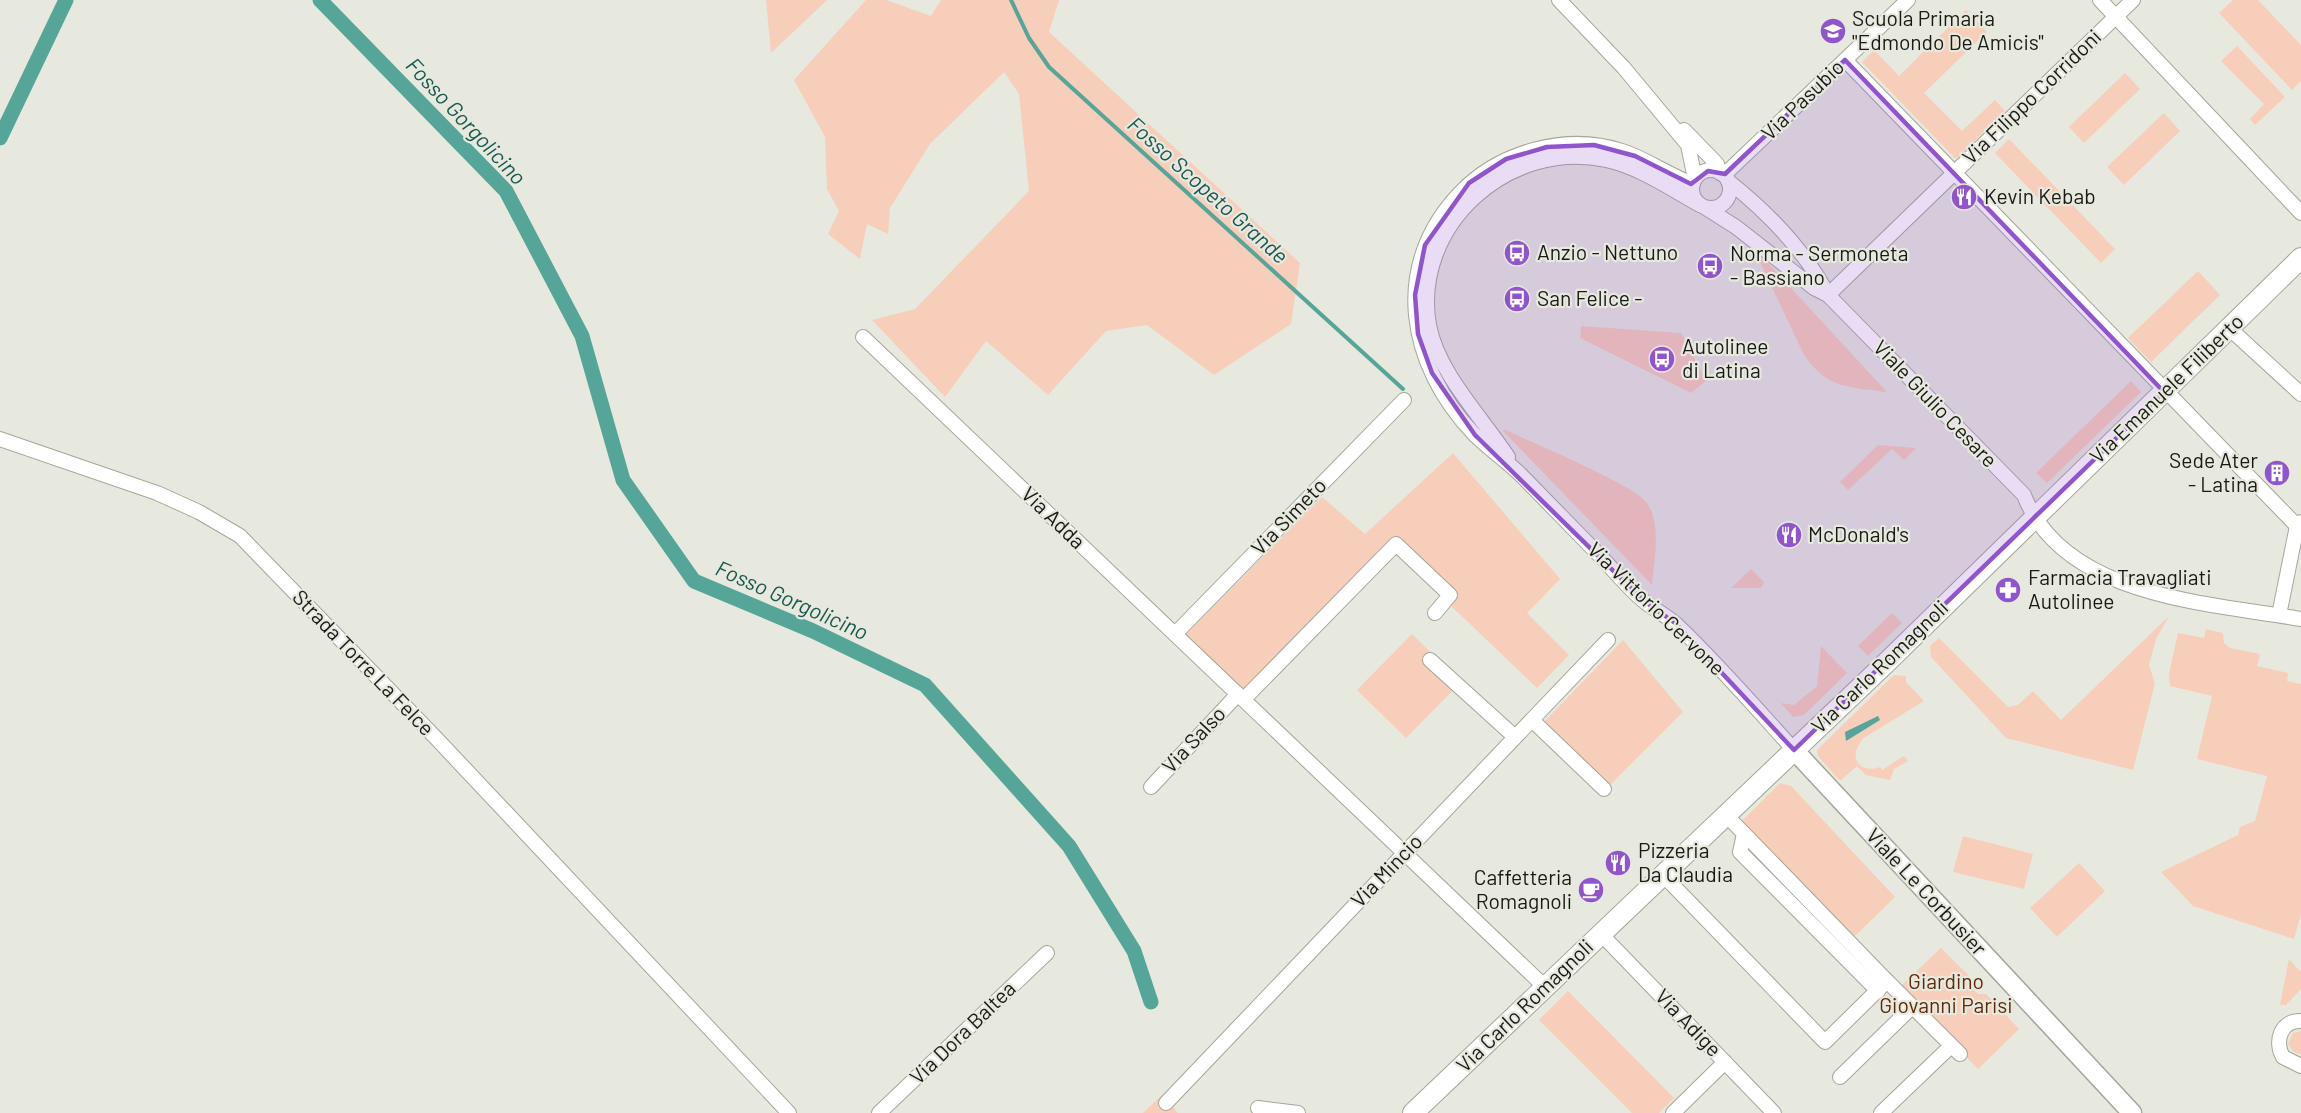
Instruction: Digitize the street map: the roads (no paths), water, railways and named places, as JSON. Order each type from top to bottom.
[{"type":"main road","name":"Via Emanuele Filiberto","points":[[2033,519],[2301,258]]},
{"type":"main road","name":"Via Carlo Romagnoli","points":[[1413,1113],[2033,519]]},
{"type":"street","name":"Viale Giulio Cesare","points":[[1559,0],[1624,68],[1688,145],[1694,182]]},
{"type":"street","name":"Via Pasubio","points":[[1724,176],[1908,0]]},
{"type":"street","points":[[2100,0],[2301,213]]},
{"type":"street","name":"Via Filippo Corridoni","points":[[1828,295],[2133,0]]},
{"type":"street","points":[[1845,60],[2164,392],[2299,524],[2280,615]]},
{"type":"street","name":"Viale Giulio Cesare","points":[[1670,122],[1684,130],[1708,153],[1724,176],[1775,223],[1821,281],[1828,295],[2024,495],[2033,519]]},
{"type":"street","name":"Via Vittorio Cervone","points":[[1694,182],[1623,151],[1580,144],[1547,147],[1506,159],[1480,174],[1457,196],[1438,221],[1421,259],[1414,295],[1418,334],[1432,373],[1460,417],[1475,435],[1515,469],[1644,601],[1675,623],[1794,750]]},
{"type":"street","name":"Via Vittorio Cervone","points":[[1515,469],[1484,421],[1455,384],[1435,345],[1430,325],[1428,296],[1432,269],[1446,234],[1456,217],[1481,190],[1507,173],[1529,164],[1569,158],[1606,160],[1626,167],[1703,207]]},
{"type":"street","points":[[1708,171],[1724,176],[1728,199],[1719,207],[1703,207],[1693,196],[1694,182],[1708,171]]},
{"type":"street","name":"Viale Giulio Cesare","points":[[1703,207],[1736,227],[1814,288],[1828,295]]},
{"type":"street","points":[[2229,328],[2301,394]]},
{"type":"street","name":"Via Adda","points":[[863,337],[1545,987]]},
{"type":"street","name":"Via Simeto","points":[[1175,634],[1404,400]]},
{"type":"street","name":"Strada Torre La Felce","points":[[0,439],[157,493],[199,512],[240,536],[435,737],[789,1113]]},
{"type":"street","points":[[2033,519],[2069,554],[2091,570],[2112,580],[2151,592],[2301,619]]},
{"type":"street","points":[[1241,697],[1396,544],[1450,595],[1435,613]]},
{"type":"street","name":"Via Mincio","points":[[1166,1103],[1608,640]]},
{"type":"street","points":[[1431,660],[1515,737]]},
{"type":"street","name":"Via Salso","points":[[1151,787],[1241,697]]},
{"type":"street","points":[[1532,720],[1604,789]]},
{"type":"street","name":"Viale Le Corbusier","points":[[1794,750],[2132,1113]]},
{"type":"street","points":[[1726,815],[1744,834],[1740,852],[1882,986],[1912,1007],[1955,1050],[1881,1113]]},
{"type":"street","points":[[1663,875],[1825,1042],[1882,986]]},
{"type":"street","name":"Via Adige","points":[[1601,934],[1774,1113]]},
{"type":"street","name":"Via Dora Baltea","points":[[879,1113],[1047,953]]},
{"type":"street","points":[[1840,1077],[1912,1007]]},
{"type":"street","points":[[2301,1021],[2290,1022],[2285,1026],[2278,1045],[2283,1057],[2301,1066]]},
{"type":"street","points":[[1673,1113],[1725,1062]]},
{"type":"street","points":[[1258,1108],[1298,1113]]},
{"type":"water","points":[[1878,716],[1880,720],[1846,741],[1845,732]]},
{"type":"waterway","points":[[0,138],[66,0]]},
{"type":"waterway","name":"Fosso Gorgolicino","points":[[320,0],[506,191],[582,336],[623,480],[694,581],[813,631],[925,685],[1069,846],[1134,951],[1151,1002]]},
{"type":"waterway","name":"Fosso Scopeto Grande","points":[[1011,0],[1029,38],[1049,67],[1403,389]]},
{"type":"place","name":"Scuola Primaria \"Edmondo De Amicis\"","points":[[1833,31]]},
{"type":"place","name":"Kevin Kebab","points":[[1964,197]]},
{"type":"place","name":"Anzio - Nettuno","points":[[1517,253]]},
{"type":"place","name":"Norma - Sermoneta - Bassiano","points":[[1710,266]]},
{"type":"place","name":"San Felice -","points":[[1517,299]]},
{"type":"place","name":"Autolinee di Latina","points":[[1662,359]]},
{"type":"place","name":"Sede Ater - Latina","points":[[2277,473]]},
{"type":"place","name":"McDonald's","points":[[1789,535]]},
{"type":"place","name":"Farmacia Travagliati Autolinee","points":[[2008,590]]},
{"type":"place","name":"Pizzeria Da Claudia","points":[[1618,863]]},
{"type":"place","name":"Caffetteria Romagnoli","points":[[1591,890]]},
{"type":"park label","name":"Giardino Giovanni Parisi","points":[[1946,994]]}]
